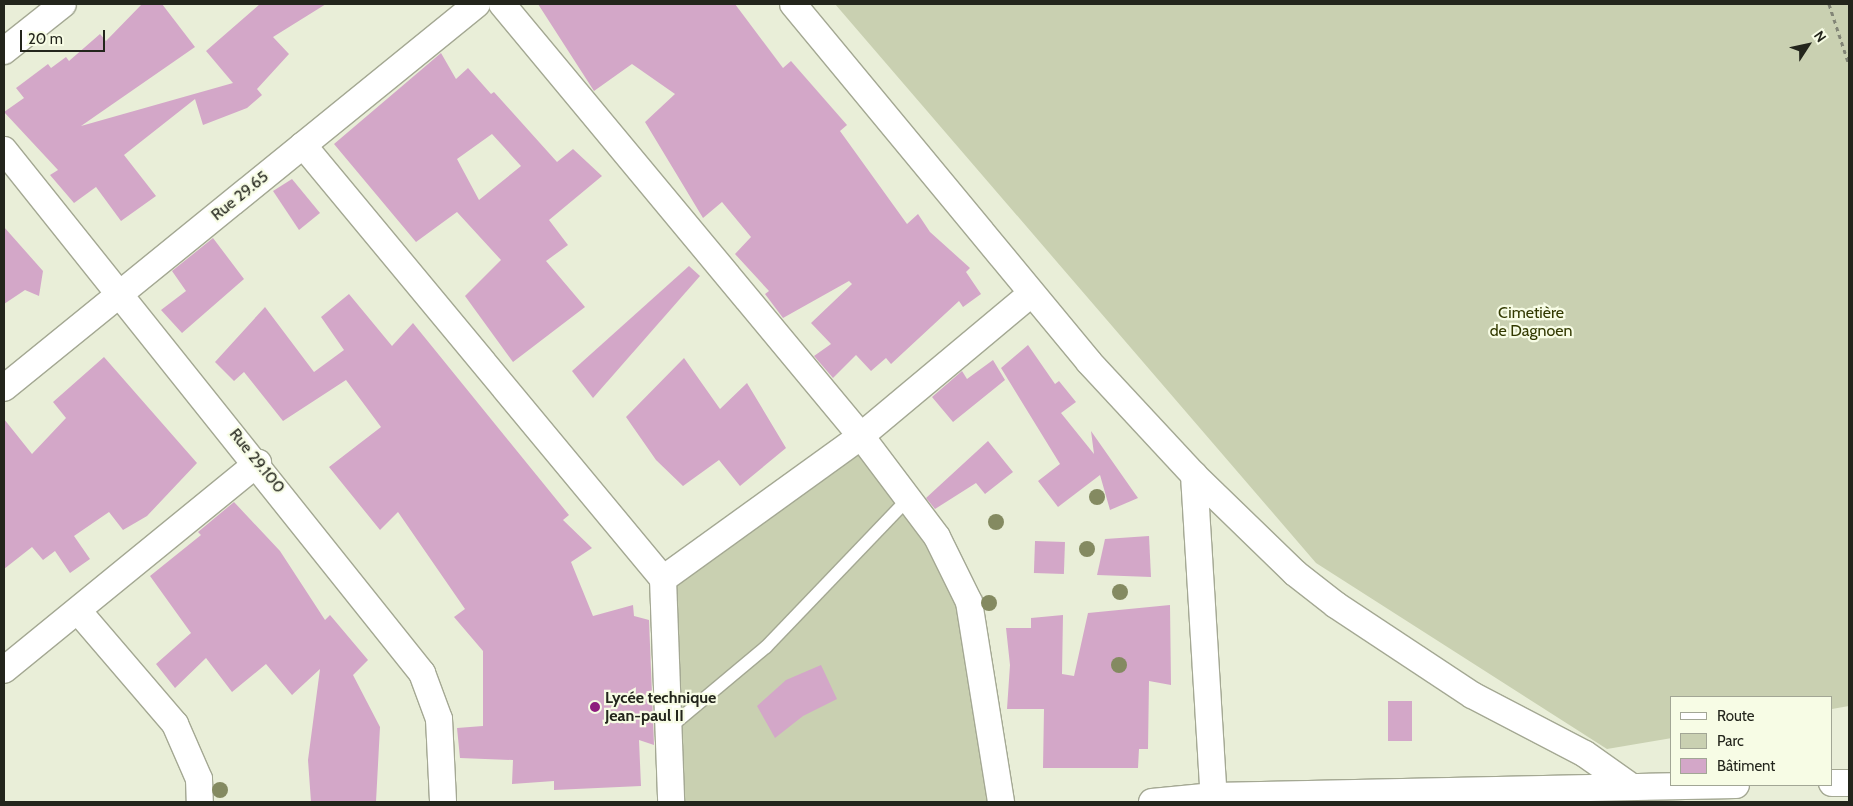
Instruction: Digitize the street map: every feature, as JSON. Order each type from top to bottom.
[{"type":"street","points":[[4,51],[63,4]]},
{"type":"street","name":"Rue 29.65","points":[[4,388],[477,4]]},
{"type":"street","points":[[502,4],[861,436],[910,498],[952,562],[969,602],[1001,802]]},
{"type":"street","points":[[793,4],[1031,294],[1194,475],[1295,573],[1336,605],[1472,695],[1586,754],[1632,787]]},
{"type":"street","points":[[303,145],[663,579],[671,802]]},
{"type":"street","name":"Rue 29.100","points":[[4,150],[258,463],[422,673],[439,719],[443,802]]},
{"type":"street","points":[[663,579],[861,436],[1031,294]]},
{"type":"street","points":[[4,670],[79,612],[258,463]]},
{"type":"street","points":[[1194,475],[1214,799]]},
{"type":"street","points":[[79,612],[175,724],[199,779],[200,802]]},
{"type":"street","points":[[1833,783],[1849,782]]},
{"type":"street","points":[[1152,802],[1684,786]]},
{"type":"lane","points":[[668,728],[766,647],[910,498]]},
{"type":"path","points":[[1829,4],[1849,65]]},
{"type":"green space","name":"Cimetière de Dagnoen","points":[[835,4],[1849,4],[1849,706],[1833,709],[1833,696],[1670,696],[1670,738],[1607,749],[1316,563]]},
{"type":"green space","points":[[863,452],[957,585],[994,802],[684,802],[673,576]]},
{"type":"building","points":[[142,4],[162,4],[195,47],[81,126],[233,83],[206,51],[260,4],[326,4],[273,37],[289,54],[257,89],[262,95],[247,108],[203,125],[195,99],[124,155],[156,196],[121,221],[96,187],[74,203],[50,175],[58,170],[4,112],[24,98],[16,88],[48,64],[51,68],[66,57],[69,61],[100,34],[106,41]]},
{"type":"building","points":[[538,4],[735,4],[783,68],[791,61],[847,125],[840,131],[907,224],[918,214],[930,232],[970,268],[966,272],[981,294],[963,307],[959,301],[891,364],[886,358],[871,371],[856,355],[833,378],[814,356],[831,344],[811,323],[852,284],[849,281],[783,318],[765,294],[769,291],[735,254],[751,237],[722,202],[703,218],[645,122],[675,94],[632,64],[594,91]]},
{"type":"building","points":[[441,53],[456,79],[468,68],[491,94],[494,92],[557,162],[573,149],[602,176],[549,220],[568,245],[546,261],[585,307],[513,362],[465,296],[501,260],[457,212],[416,242],[334,144]],"holes":[[[492,134],[521,166],[479,200],[457,159]]]},
{"type":"building","points":[[292,179],[320,213],[299,230],[273,191]]},
{"type":"building","points":[[4,227],[43,271],[39,296],[25,290],[4,304]]},
{"type":"building","points":[[213,238],[244,279],[182,333],[161,310],[186,291],[172,271]]},
{"type":"building","points":[[689,266],[700,276],[593,398],[572,371]]},
{"type":"building","points":[[349,294],[392,346],[413,323],[569,515],[563,520],[592,548],[571,562],[593,616],[633,605],[634,616],[649,620],[654,745],[639,740],[641,786],[554,790],[554,781],[512,784],[513,760],[460,758],[457,728],[483,726],[483,651],[454,617],[465,609],[398,512],[380,530],[329,467],[381,427],[346,380],[283,421],[244,372],[234,381],[215,362],[265,307],[314,372],[344,350],[321,317]]},
{"type":"building","points":[[1028,345],[1055,384],[1059,381],[1076,402],[1061,413],[1094,454],[1091,431],[1138,498],[1110,510],[1100,475],[1058,507],[1038,481],[1060,464],[1001,368]]},
{"type":"building","points":[[104,357],[197,463],[147,516],[123,530],[109,512],[74,536],[90,559],[70,573],[55,551],[43,560],[32,547],[4,569],[4,419],[32,454],[66,418],[53,402]]},
{"type":"building","points":[[684,358],[720,409],[747,383],[786,448],[740,486],[719,460],[683,486],[656,460],[626,417]]},
{"type":"building","points":[[993,360],[1005,380],[953,422],[932,397],[962,371],[967,379]]},
{"type":"building","points":[[988,441],[1013,472],[985,494],[976,483],[935,509],[926,498]]},
{"type":"building","points":[[234,502],[280,551],[325,620],[330,615],[368,660],[353,675],[380,727],[376,802],[311,802],[308,760],[320,669],[292,695],[266,664],[232,692],[206,658],[175,688],[156,664],[191,633],[150,576],[201,535],[198,532]]},
{"type":"building","points":[[1149,536],[1151,577],[1097,575],[1105,539]]},
{"type":"building","points":[[1035,541],[1065,542],[1064,574],[1034,573]]},
{"type":"building","points":[[1170,605],[1171,685],[1149,681],[1148,749],[1139,749],[1138,768],[1043,768],[1044,709],[1007,709],[1010,665],[1006,628],[1031,628],[1031,618],[1063,615],[1062,674],[1074,676],[1088,613]]},
{"type":"building","points":[[821,665],[837,699],[803,716],[775,738],[757,706],[786,680]]},
{"type":"building","points":[[1388,701],[1412,701],[1412,741],[1388,741]]},
{"type":"place","name":"Lycée technique Jean-paul II","points":[[595,707]]}]
